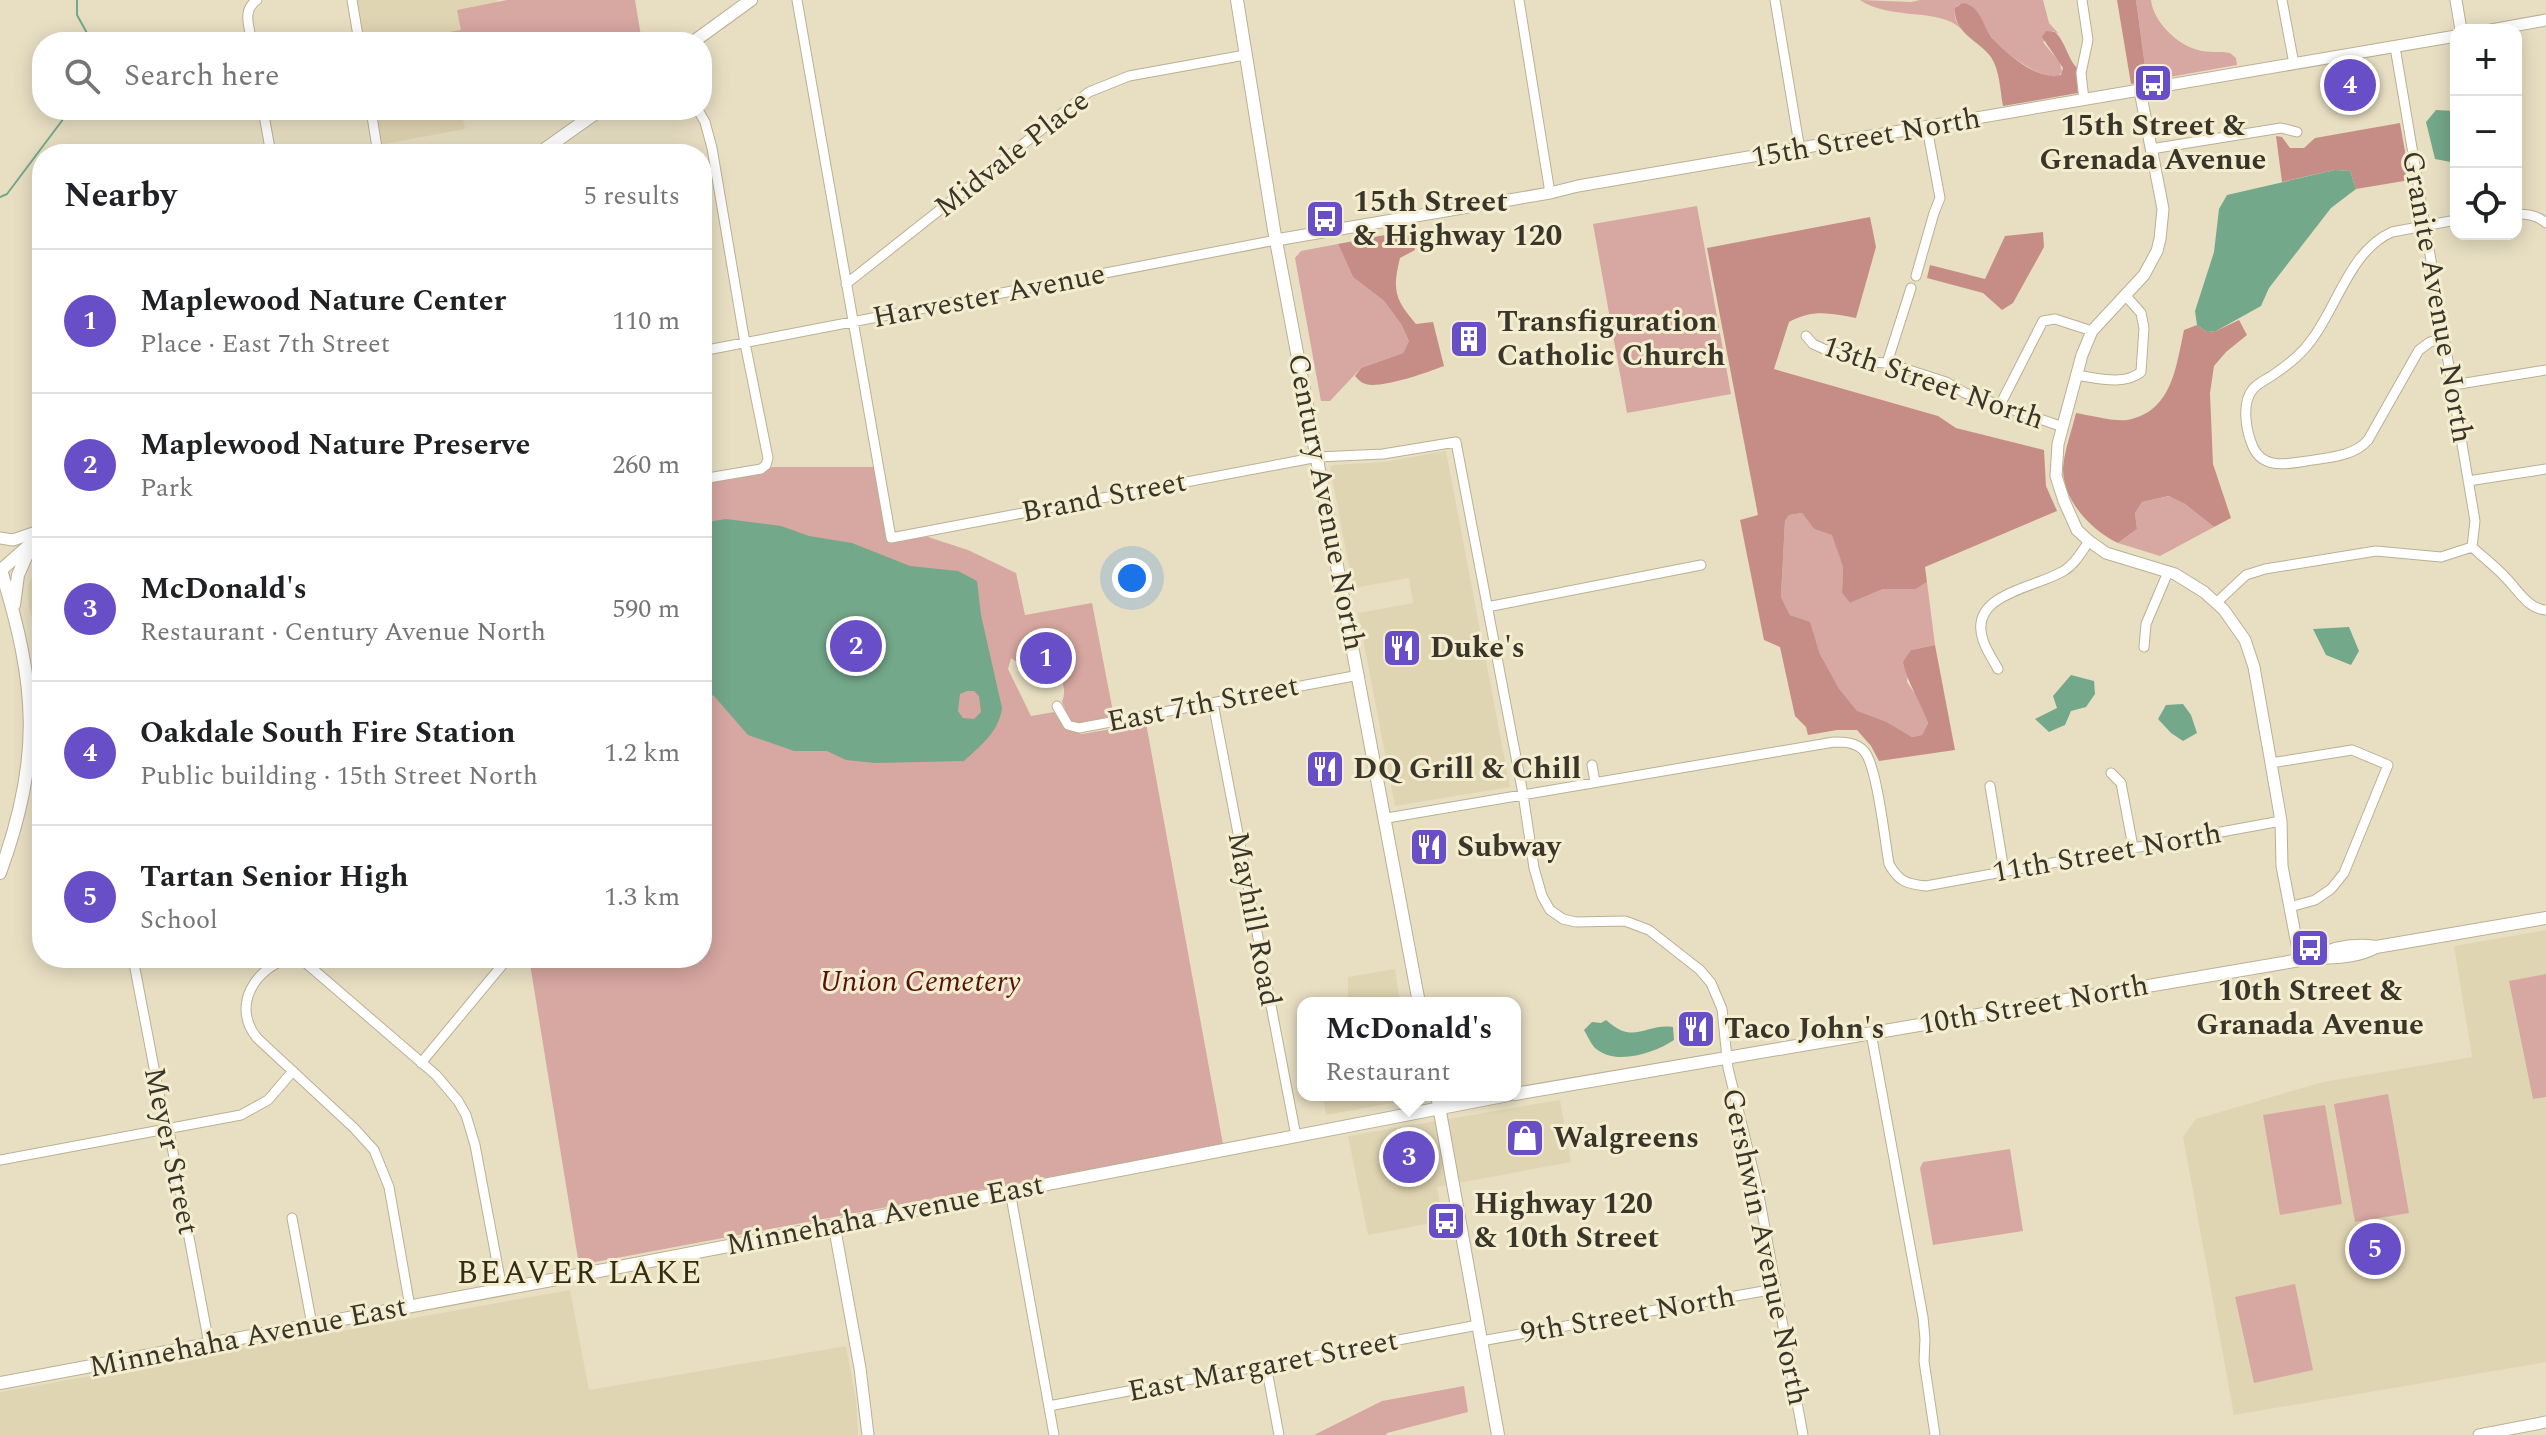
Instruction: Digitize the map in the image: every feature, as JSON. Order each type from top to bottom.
[{"type":"main road","points":[[707,32],[751,0]]},
{"type":"main road","name":"Century Avenue North","points":[[1237,0],[1276,240],[1387,818],[1418,997]]},
{"type":"main road","points":[[552,144],[586,120]]},
{"type":"main road","points":[[0,873],[21,809],[29,759],[31,719],[29,688],[14,612],[0,570],[32,541]]},
{"type":"main road","points":[[14,612],[18,575],[32,546]]},
{"type":"main road","name":"10th Street North","points":[[1521,1093],[2300,960],[2344,948],[2363,945],[2376,947],[2546,918]]},
{"type":"main road","points":[[1438,1101],[1498,1435]]},
{"type":"main road","name":"Minnehaha Avenue East","points":[[0,1383],[1296,1136],[1438,1101]]},
{"type":"street","points":[[352,0],[357,32]]},
{"type":"street","points":[[797,0],[852,322]]},
{"type":"street","points":[[1519,0],[1550,193]]},
{"type":"street","points":[[1775,0],[1800,150]]},
{"type":"street","points":[[2082,0],[2088,39],[2081,70],[2084,100]]},
{"type":"street","points":[[2282,0],[2294,64]]},
{"type":"street","points":[[2456,0],[2460,24]]},
{"type":"street","points":[[250,32],[247,14],[253,3]]},
{"type":"street","points":[[2522,24],[2546,20]]},
{"type":"street","name":"15th Street North","points":[[1276,240],[2450,37]]},
{"type":"street","name":"Granite Avenue North","points":[[2395,47],[2475,521],[2472,547]]},
{"type":"street","name":"Midvale Place","points":[[846,284],[1089,92],[1129,76],[1245,55]]},
{"type":"street","points":[[2140,91],[2163,209],[2160,239],[2144,275],[2092,331],[2076,375],[2058,444],[2056,476],[2077,530],[2089,541],[2106,553],[2168,572],[2204,592],[2224,610],[2245,640],[2254,667],[2281,821],[2282,866],[2300,960]]},
{"type":"street","points":[[265,120],[269,144]]},
{"type":"street","points":[[373,120],[376,144]]},
{"type":"street","points":[[704,120],[712,144]]},
{"type":"street","points":[[1916,276],[1940,198],[1927,128]]},
{"type":"street","points":[[2151,149],[2281,128],[2297,132]]},
{"type":"street","points":[[712,146],[768,458],[761,469],[712,477]]},
{"type":"street","points":[[2522,214],[2541,218],[2546,223]]},
{"type":"street","points":[[2445,338],[2430,342],[2419,350],[2368,440],[2356,451],[2280,466],[2266,462],[2254,451],[2246,400],[2254,387],[2302,354],[2361,256],[2371,245],[2392,232],[2450,221]]},
{"type":"street","name":"Harvester Avenue","points":[[712,349],[1276,240]]},
{"type":"street","points":[[1887,363],[1911,288]]},
{"type":"street","points":[[2076,375],[2122,380],[2141,372],[2144,328],[2141,313],[2126,296]]},
{"type":"street","points":[[2000,405],[2043,321],[2055,319],[2092,331]]},
{"type":"street","name":"Brand Street","points":[[852,322],[891,538],[1318,457],[1383,454],[1456,442]]},
{"type":"street","name":"13th Street North","points":[[1806,336],[1824,349],[1869,362],[1887,363],[1946,382],[1965,393],[2063,427]]},
{"type":"street","points":[[2453,385],[2546,370]]},
{"type":"street","name":"Gershwin Avenue North","points":[[1456,442],[1523,794],[1534,868],[1542,896],[1550,910],[1563,919],[1576,922],[1625,921],[1649,930],[1700,970],[1711,983],[1722,1009],[1728,1068],[1758,1190],[1803,1435]]},
{"type":"street","points":[[2468,481],[2546,469]]},
{"type":"street","points":[[0,538],[13,540],[32,536]]},
{"type":"street","points":[[1998,669],[1983,640],[1981,625],[1985,612],[1993,601],[2066,570],[2089,541]]},
{"type":"street","points":[[2216,603],[2246,575],[2265,569],[2376,551],[2441,557],[2472,547],[2509,580],[2520,595],[2538,609],[2546,610]]},
{"type":"street","points":[[1487,607],[1701,565]]},
{"type":"street","points":[[2144,647],[2146,624],[2168,572]]},
{"type":"street","points":[[0,602],[14,612]]},
{"type":"street","name":"East 7th Street","points":[[1057,706],[1068,725],[1079,728],[1359,675]]},
{"type":"street","name":"Mayhill Road","points":[[1213,703],[1296,1136]]},
{"type":"street","name":"11th Street North","points":[[1595,782],[1849,742],[1864,751],[1871,766],[1889,864],[1897,878],[1907,884],[1934,884],[2281,821]]},
{"type":"street","points":[[2271,763],[2352,750],[2388,765],[2344,873],[2331,889],[2315,900],[2290,907]]},
{"type":"street","points":[[1387,818],[1595,782],[1592,765]]},
{"type":"street","points":[[2111,773],[2121,783],[2133,847]]},
{"type":"street","points":[[1990,786],[2004,871]]},
{"type":"street","name":"Meyer Street","points":[[135,968],[209,1344]]},
{"type":"street","points":[[270,968],[248,994],[245,1009],[252,1032],[366,1139],[380,1162],[389,1187],[410,1307]]},
{"type":"street","points":[[312,968],[439,1078],[458,1101],[472,1130],[502,1289]]},
{"type":"street","points":[[421,1063],[500,968]]},
{"type":"street","points":[[1871,1033],[1923,1317],[1924,1361],[1935,1435]]},
{"type":"street","points":[[0,1160],[251,1111],[268,1100],[293,1071]]},
{"type":"street","points":[[1010,1191],[1054,1435]]},
{"type":"street","points":[[292,1218],[312,1325]]},
{"type":"street","points":[[834,1225],[860,1368],[868,1435]]},
{"type":"street","name":"9th Street North","points":[[1481,1341],[1775,1289]]},
{"type":"street","name":"East Margaret Street","points":[[1049,1406],[1478,1325]]},
{"type":"street","points":[[1266,1365],[1279,1435]]},
{"type":"street","points":[[2481,1435],[2546,1422]]},
{"type":"shaded area","points":[[357,0],[497,0],[503,32],[362,32]]},
{"type":"shaded area","points":[[2117,0],[2136,0],[2147,81],[2131,84]]},
{"type":"shaded area","points":[[1962,3],[1974,8],[1990,35],[2007,53],[2044,75],[2061,75],[2063,68],[2042,37],[2046,31],[2055,32],[2077,68],[2078,93],[2003,106],[1994,62],[1967,36],[1955,17],[1955,8]]},
{"type":"shaded area","points":[[2436,110],[2450,111],[2450,162],[2435,159],[2426,122]]},
{"type":"shaded area","points":[[375,120],[463,120],[465,129],[379,144]]},
{"type":"shaded area","points":[[2400,123],[2410,180],[2356,189],[2350,171],[2335,170],[2282,182],[2276,136],[2282,137],[2290,148],[2304,148],[2315,138]]},
{"type":"shaded area","points":[[2335,170],[2350,171],[2356,189],[2331,208],[2269,288],[2261,306],[2216,331],[2207,332],[2197,325],[2195,311],[2214,252],[2219,209],[2227,195]]},
{"type":"shaded area","points":[[1870,217],[1876,247],[1856,318],[1814,314],[1789,322],[1774,369],[1938,416],[1956,428],[2044,450],[2046,486],[2057,511],[1925,567],[1927,582],[1916,589],[1883,589],[1850,603],[1842,593],[1843,567],[1832,535],[1814,529],[1802,513],[1789,515],[1785,521],[1781,597],[1790,615],[1810,622],[1820,654],[1839,689],[1857,711],[1887,722],[1912,737],[1922,735],[1928,723],[1903,662],[1911,650],[1935,645],[1955,750],[1879,761],[1857,730],[1808,735],[1806,727],[1795,716],[1780,647],[1764,640],[1740,520],[1758,515],[1707,248]]},
{"type":"shaded area","points":[[1411,230],[1415,250],[1400,258],[1397,294],[1416,324],[1433,322],[1444,366],[1398,381],[1367,384],[1355,376],[1361,368],[1403,353],[1409,341],[1384,301],[1353,277],[1338,244]]},
{"type":"shaded area","points":[[2043,232],[2044,247],[2013,303],[2002,310],[1983,293],[1927,278],[1930,265],[1985,279],[2005,236]]},
{"type":"shaded area","points":[[2239,320],[2247,335],[2214,366],[2210,393],[2213,464],[2231,518],[2214,527],[2185,504],[2169,496],[2142,502],[2135,513],[2137,529],[2118,543],[2108,538],[2081,514],[2064,481],[2065,455],[2076,413],[2122,420],[2142,415],[2154,408],[2169,386],[2184,330],[2197,325],[2207,332],[2216,331]]},
{"type":"shaded area","points":[[1446,451],[1510,787],[1395,806],[1358,613],[1413,603],[1409,578],[1353,588],[1330,467]]},
{"type":"shaded area","points":[[726,519],[781,526],[809,536],[852,543],[910,566],[958,571],[977,581],[981,615],[1002,708],[993,731],[964,761],[875,763],[846,760],[827,751],[794,751],[748,735],[714,696],[712,521]],"holes":[[[974,691],[979,696],[981,712],[974,719],[963,718],[958,711],[960,694]]]},
{"type":"shaded area","points":[[32,577],[32,619],[29,608],[28,586]]},
{"type":"shaded area","points":[[2349,627],[2359,651],[2351,665],[2326,655],[2313,629]]},
{"type":"shaded area","points":[[2071,675],[2094,681],[2095,694],[2086,707],[2071,711],[2065,725],[2049,732],[2035,719],[2057,708],[2053,696]]},
{"type":"shaded area","points":[[2183,704],[2191,715],[2197,733],[2183,741],[2158,719],[2166,705]]},
{"type":"shaded area","points":[[2546,930],[2546,1362],[2234,1415],[2183,1137],[2196,1119],[2323,1082],[2472,1057],[2454,946]]},
{"type":"shaded area","points":[[1395,969],[1399,997],[1348,997],[1348,977]]},
{"type":"shaded area","points":[[1606,1020],[1616,1028],[1632,1033],[1673,1027],[1674,1040],[1646,1053],[1612,1056],[1594,1047],[1584,1030],[1592,1022]]},
{"type":"shaded area","points":[[1560,1100],[1571,1162],[1437,1187],[1443,1221],[1368,1235],[1348,1136]]},
{"type":"shaded area","points":[[1324,1101],[1403,1101],[1326,1115]]},
{"type":"shaded area","points":[[570,1290],[589,1390],[846,1346],[856,1400],[858,1435],[0,1435],[0,1392]]},
{"type":"green space","points":[[507,0],[635,0],[640,32],[450,32],[461,30],[457,10]]},
{"type":"green space","points":[[1860,0],[2043,0],[2049,23],[2059,34],[2053,31],[2043,42],[2060,63],[2062,72],[2059,76],[2042,74],[2022,63],[1995,42],[1977,13],[1962,3],[1955,12],[1961,29],[1941,18],[1885,10]]},
{"type":"green space","points":[[2136,0],[2151,0],[2161,24],[2182,43],[2202,51],[2230,53],[2236,58],[2237,65],[2147,81]]},
{"type":"green space","points":[[1697,206],[1731,394],[1627,413],[1593,224]]},
{"type":"green space","points":[[1338,244],[1353,277],[1384,301],[1409,341],[1403,353],[1361,368],[1330,401],[1321,401],[1295,258],[1301,251]]},
{"type":"green space","name":"Union Cemetery","points":[[772,467],[874,467],[891,541],[928,537],[968,550],[1016,573],[1025,615],[1092,603],[1114,717],[1078,723],[1070,720],[1062,702],[1064,686],[1057,676],[1033,671],[1011,658],[1008,669],[1031,716],[1054,712],[1065,728],[1082,734],[1146,723],[1223,1144],[579,1265],[531,968],[712,968],[712,481],[762,473]]},
{"type":"green space","points":[[2170,496],[2214,527],[2160,556],[2118,543],[2137,529],[2135,513],[2142,502]]},
{"type":"green space","points":[[1802,513],[1814,529],[1833,535],[1843,567],[1842,593],[1850,603],[1883,589],[1916,589],[1927,582],[1935,645],[1911,650],[1907,682],[1922,704],[1928,723],[1922,735],[1912,737],[1887,722],[1857,712],[1839,690],[1820,654],[1810,623],[1790,615],[1781,597],[1785,521],[1789,515]]},
{"type":"green space","points":[[2546,974],[2546,1097],[2533,1099],[2509,981]]},
{"type":"green space","points":[[2388,1094],[2409,1213],[2355,1222],[2334,1104]]},
{"type":"green space","points":[[2325,1105],[2342,1204],[2280,1215],[2263,1115]]},
{"type":"green space","points":[[2010,1149],[2023,1231],[1933,1245],[1920,1168],[1923,1162]]},
{"type":"green space","points":[[2295,1284],[2313,1370],[2254,1383],[2235,1297]]},
{"type":"green space","points":[[1464,1386],[1468,1412],[1386,1435],[1314,1435],[1382,1401]]},
{"type":"waterway","points":[[77,0],[77,15],[86,32]]},
{"type":"waterway","points":[[44,144],[62,120]]},
{"type":"waterway","points":[[0,197],[7,194],[32,161]]},
{"type":"place","name":"15th Street & Grenada Avenue","points":[[2153,83]]},
{"type":"place","name":"Oakdale South Fire Station","points":[[2350,85]]},
{"type":"place","name":"15th Street & Highway 120","points":[[1325,219]]},
{"type":"place","name":"Transfiguration Catholic Church","points":[[1469,339]]},
{"type":"place","name":"Maplewood Nature Preserve","points":[[856,646]]},
{"type":"place","name":"Duke's","points":[[1402,648]]},
{"type":"place","name":"Maplewood Nature Center","points":[[1046,658]]},
{"type":"place","name":"DQ Grill & Chill","points":[[1325,769]]},
{"type":"place","name":"Subway","points":[[1429,847]]},
{"type":"place","name":"10th Street & Granada Avenue","points":[[2310,948]]},
{"type":"place","name":"Taco John's","points":[[1696,1029]]},
{"type":"place","name":"Walgreens","points":[[1525,1138]]},
{"type":"place","name":"McDonald's","points":[[1409,1157]]},
{"type":"place","name":"Highway 120 & 10th Street","points":[[1446,1221]]},
{"type":"place","name":"Tartan Senior High","points":[[2375,1249]]},
{"type":"district","name":"BEAVER LAKE","points":[[580,1273]]}]
